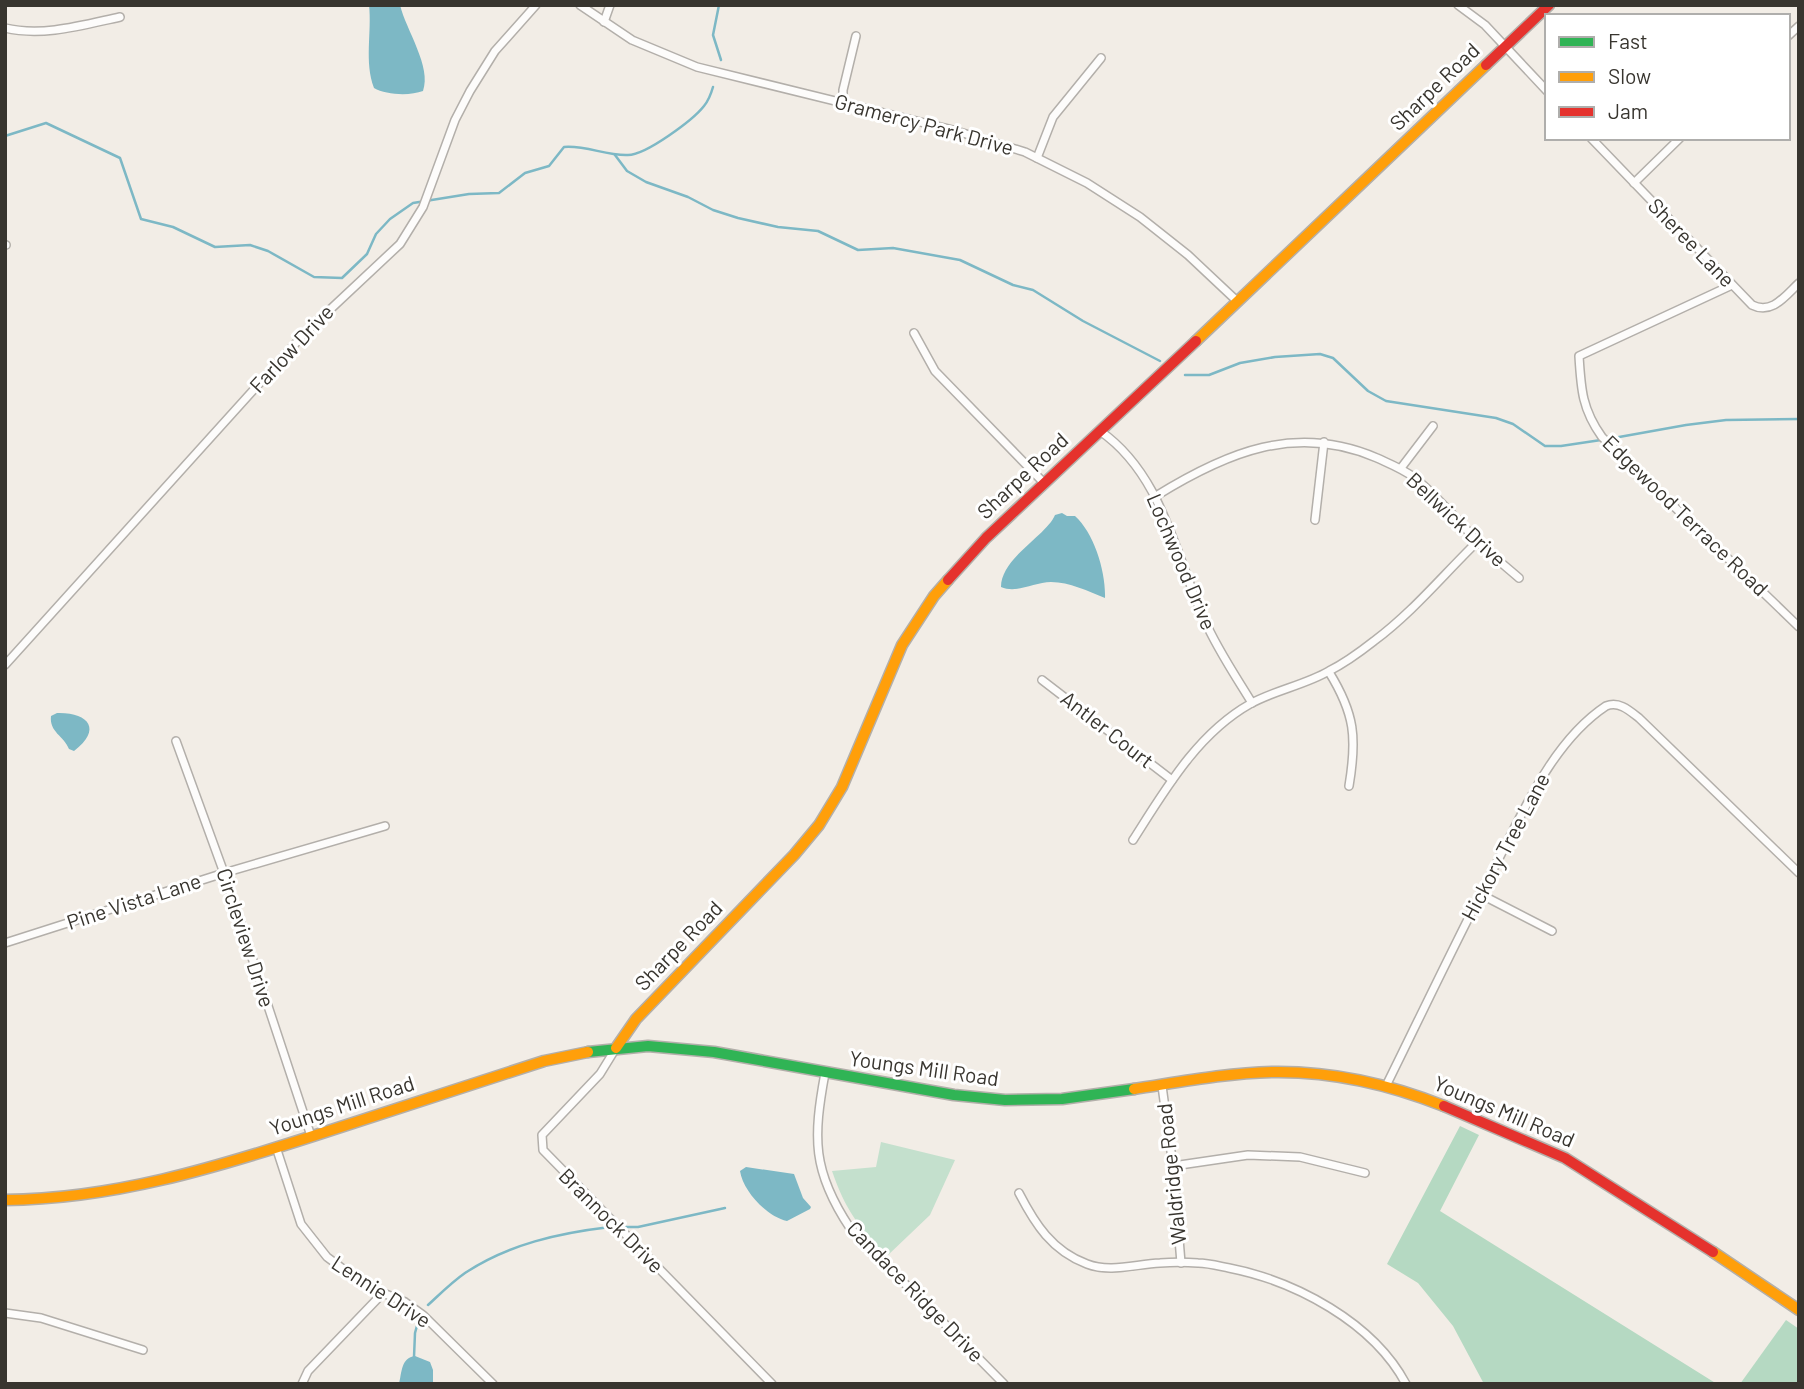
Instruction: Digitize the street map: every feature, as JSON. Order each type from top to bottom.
[{"type":"street","name":"Farlow Drive","points":[[5,665],[303,334],[400,244],[423,207],[455,120],[470,91],[495,51],[536,5]]},
{"type":"street","name":"Gramercy Park Drive","points":[[580,5],[652,50],[697,67],[953,130],[1037,158],[1087,183],[1140,217],[1188,255],[1238,302]]},
{"type":"street","points":[[604,22],[610,5]]},
{"type":"street","points":[[1458,5],[1485,25],[1545,89]]},
{"type":"street","name":"Sharpe Road","points":[[616,1048],[636,1019],[794,855],[819,825],[842,787],[886,681],[917,620],[952,574],[978,546],[1549,5]]},
{"type":"street","points":[[5,28],[22,32],[47,31],[120,16]]},
{"type":"street","points":[[843,104],[843,90],[856,36]]},
{"type":"street","points":[[1037,158],[1053,117],[1101,58]]},
{"type":"street","name":"Sheree Lane","points":[[1593,140],[1752,306],[1765,310],[1774,306],[1799,283]]},
{"type":"street","points":[[1634,183],[1679,140]]},
{"type":"street","name":"Edgewood Terrace Road","points":[[1732,285],[1579,356],[1581,394],[1593,424],[1602,437],[1799,627]]},
{"type":"street","points":[[914,333],[934,371],[1045,483]]},
{"type":"street","points":[[1401,468],[1433,426]]},
{"type":"street","name":"Lochwood Drive","points":[[1100,431],[1116,442],[1131,458],[1156,496],[1211,636],[1252,702]]},
{"type":"street","name":"Bellwick Drive","points":[[1156,496],[1181,480],[1251,449],[1300,441],[1324,442],[1361,451],[1401,468],[1431,492],[1478,541],[1519,578]]},
{"type":"street","points":[[1315,520],[1324,442]]},
{"type":"street","points":[[1133,840],[1172,780],[1201,743],[1225,720],[1252,702],[1329,671],[1391,627],[1478,541]]},
{"type":"street","points":[[1329,671],[1347,704],[1351,719],[1355,751],[1349,786]]},
{"type":"street","name":"Antler Court","points":[[1042,680],[1172,780]]},
{"type":"street","name":"Hickory Tree Lane","points":[[1386,1086],[1480,894],[1550,764],[1600,709],[1611,704],[1627,708],[1799,873]]},
{"type":"street","name":"Circleview Drive","points":[[176,741],[224,873],[311,1136]]},
{"type":"street","name":"Pine Vista Lane","points":[[5,943],[385,825]]},
{"type":"street","points":[[1480,894],[1552,931]]},
{"type":"street","name":"Youngs Mill Road","points":[[5,1200],[55,1198],[146,1184],[190,1174],[544,1062],[616,1048],[649,1046],[701,1051],[954,1095],[1005,1100],[1062,1099],[1227,1075],[1273,1072],[1329,1074],[1386,1086],[1421,1097],[1497,1127],[1578,1165],[1799,1310]]},
{"type":"street","name":"Brannock Drive","points":[[616,1048],[600,1074],[542,1135],[543,1150],[772,1384]]},
{"type":"street","name":"Candace Ridge Drive","points":[[825,1073],[816,1134],[819,1159],[838,1209],[850,1228],[1004,1384]]},
{"type":"street","name":"Waldridge Road","points":[[1162,1086],[1173,1166],[1181,1263]]},
{"type":"street","name":"Lennie Drive","points":[[276,1147],[301,1224],[327,1258],[352,1278],[405,1303],[423,1315],[493,1384]]},
{"type":"street","points":[[1173,1166],[1248,1155],[1300,1157],[1365,1173]]},
{"type":"street","points":[[1019,1193],[1036,1226],[1051,1242],[1067,1255],[1089,1265],[1108,1268],[1202,1262],[1256,1273],[1306,1294],[1373,1340],[1406,1384]]},
{"type":"street","points":[[302,1384],[308,1371],[383,1293]]},
{"type":"street","points":[[5,1312],[41,1318],[143,1350]]},
{"type":"green space","points":[[1460,1126],[1479,1135],[1440,1211],[1717,1384],[1484,1384],[1453,1326],[1418,1283],[1387,1264]]},
{"type":"green space","points":[[881,1142],[955,1160],[930,1215],[887,1256],[854,1217],[842,1197],[832,1171],[876,1167]]},
{"type":"green space","points":[[1786,1320],[1799,1329],[1799,1384],[1740,1384]]},
{"type":"water","points":[[369,5],[400,5],[424,71],[423,91],[398,94],[374,88],[369,68]]},
{"type":"water","points":[[1062,513],[1075,516],[1088,532],[1101,565],[1105,598],[1058,582],[1013,589],[1001,587],[1008,566],[1055,515]]},
{"type":"water","points":[[57,713],[77,715],[88,723],[88,736],[74,751],[69,749],[52,726],[51,716]]},
{"type":"water","points":[[746,1167],[794,1174],[810,1209],[787,1221],[779,1219],[764,1209],[751,1195],[740,1171]]},
{"type":"water","points":[[415,1356],[430,1362],[433,1384],[399,1384],[405,1363]]},
{"type":"waterway","points":[[719,5],[713,35],[721,60]]},
{"type":"waterway","points":[[5,136],[46,123],[120,158],[141,219],[173,227],[215,247],[250,245],[268,251],[314,277],[342,278],[367,254],[376,234],[390,219],[413,203],[469,194],[499,193],[525,173],[549,166],[564,147],[620,155],[636,153],[669,136],[690,120],[706,104],[713,87]]},
{"type":"waterway","points":[[615,155],[627,171],[646,182],[738,218],[778,227],[818,231],[858,250],[893,248],[960,260],[1013,285],[1033,290],[1083,321],[1160,361]]},
{"type":"waterway","points":[[1185,375],[1209,375],[1240,363],[1275,357],[1320,354],[1333,358],[1368,391],[1386,401],[1496,418],[1513,424],[1545,446],[1601,440]]},
{"type":"waterway","points":[[1608,439],[1726,420],[1799,419]]},
{"type":"waterway","points":[[626,1227],[638,1227],[725,1208]]},
{"type":"waterway","points":[[428,1305],[465,1273],[499,1254],[535,1241],[610,1227]]},
{"type":"waterway","points":[[414,1357],[418,1322]]},
{"type":"traffic: fast","points":[[588,1052],[648,1046],[714,1052],[954,1095],[1005,1100],[1062,1099],[1134,1089]]},
{"type":"traffic: slow","points":[[1196,341],[1486,65]]},
{"type":"traffic: slow","points":[[616,1048],[636,1019],[794,855],[819,825],[842,787],[902,645],[934,596],[948,580]]},
{"type":"traffic: slow","points":[[5,1200],[85,1194],[163,1180],[278,1147],[544,1061],[588,1052]]},
{"type":"traffic: slow","points":[[1134,1089],[1238,1074],[1294,1072],[1359,1080],[1444,1106]]},
{"type":"traffic: slow","points":[[1713,1252],[1799,1310]]},
{"type":"traffic: jam","points":[[1486,65],[1549,5]]},
{"type":"traffic: jam","points":[[948,580],[986,538],[1196,341]]},
{"type":"traffic: jam","points":[[1444,1106],[1565,1158],[1713,1252]]}]
